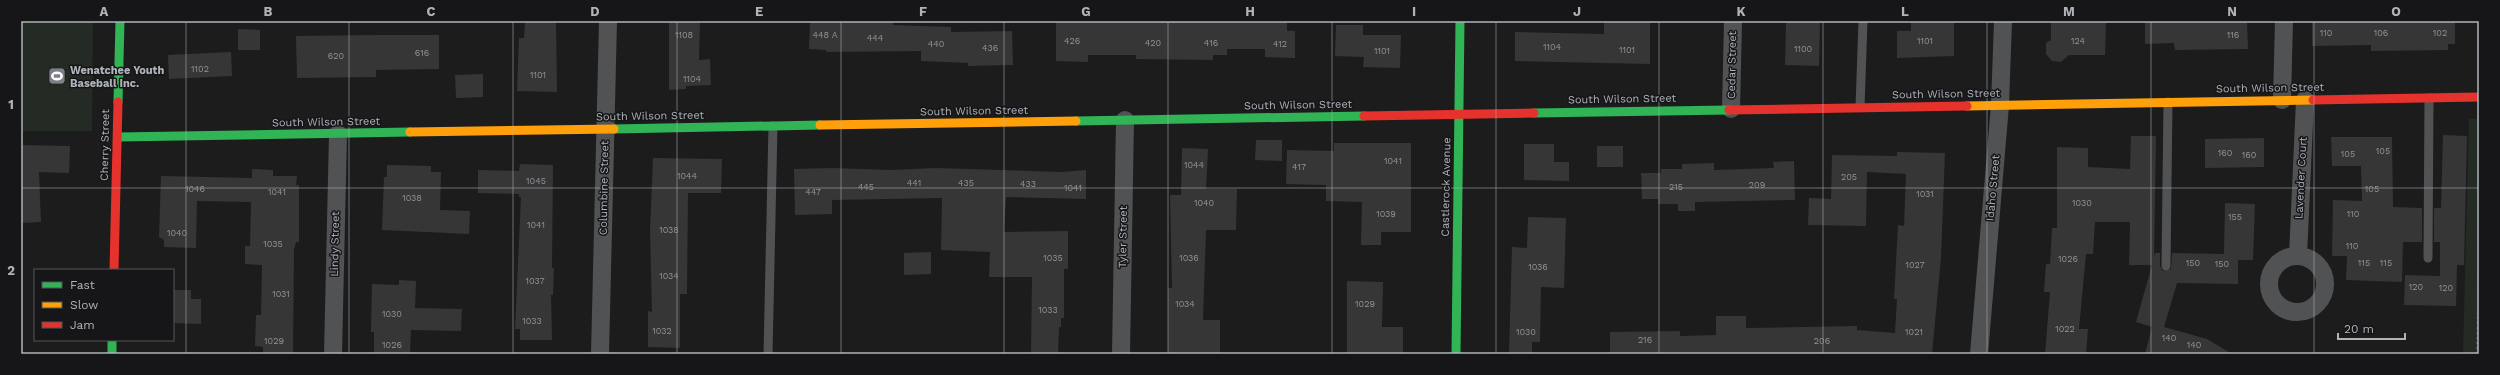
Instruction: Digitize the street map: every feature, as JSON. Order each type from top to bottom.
[{"type":"street","name":"Cherry Street","points":[[114,269],[120,21]]},
{"type":"street","name":"Columbine Street","points":[[600,354],[608,21]]},
{"type":"street","name":"Castlerock Avenue","points":[[1456,354],[1460,21]]},
{"type":"street","name":"Cedar Street","points":[[1731,109],[1733,21]]},
{"type":"street","name":"Idaho Street","points":[[1979,354],[2000,105],[2003,21]]},
{"type":"street","points":[[2282,100],[2284,21]]},
{"type":"street","name":"South Wilson Street","points":[[118,137],[2479,97]]},
{"type":"street","name":"Lavender Court","points":[[2298,256],[2305,100]]},
{"type":"street","name":"Tyler Street","points":[[1121,354],[1125,120]]},
{"type":"street","name":"Lindy Street","points":[[333,354],[338,134]]},
{"type":"street","points":[[112,341],[112,354]]},
{"type":"lane","points":[[1860,107],[1863,21]]},
{"type":"lane","points":[[2428,258],[2429,98]]},
{"type":"lane","points":[[2166,266],[2168,102]]},
{"type":"lane","points":[[768,354],[773,126]]},
{"type":"path","points":[[2477,354],[2479,277]]},
{"type":"shaded area","name":"Wenatchee Youth Baseball Inc.","points":[[21,21],[93,21],[92,131],[21,131]]},
{"type":"shaded area","points":[[2469,119],[2479,119],[2479,354],[2463,354]]},
{"type":"building","points":[[525,21],[556,21],[557,92],[517,91],[519,38],[524,38]]},
{"type":"building","points":[[669,21],[700,21],[699,60],[710,59],[711,85],[686,86],[686,89],[669,90]]},
{"type":"building","points":[[810,21],[893,21],[893,25],[951,27],[951,32],[1012,31],[1013,65],[968,66],[968,63],[921,61],[921,51],[826,52],[826,50],[809,49]]},
{"type":"building","points":[[1056,21],[1287,21],[1287,31],[1295,31],[1295,58],[1265,57],[1265,49],[1227,49],[1227,55],[1213,55],[1213,60],[1136,59],[1136,55],[1088,55],[1088,62],[1056,61]]},
{"type":"building","points":[[1604,21],[1650,21],[1650,64],[1515,61],[1515,32],[1604,34]]},
{"type":"building","points":[[1786,21],[1820,21],[1819,66],[1785,65]]},
{"type":"building","points":[[1911,21],[1954,21],[1954,56],[1897,58],[1897,31],[1911,31]]},
{"type":"building","points":[[2051,21],[2106,21],[2105,55],[2069,55],[2061,62],[2052,61],[2046,54],[2046,43],[2051,40]]},
{"type":"building","points":[[2145,21],[2247,21],[2248,49],[2175,50],[2174,43],[2145,44]]},
{"type":"building","points":[[2312,21],[2455,21],[2455,44],[2448,44],[2448,50],[2371,51],[2371,45],[2312,46]]},
{"type":"building","points":[[1336,25],[1363,25],[1363,35],[1401,35],[1400,68],[1363,67],[1364,57],[1335,56]]},
{"type":"building","points":[[238,29],[260,30],[260,50],[238,50]]},
{"type":"building","points":[[439,35],[439,69],[376,70],[376,77],[297,78],[296,36]]},
{"type":"building","points":[[231,52],[232,76],[169,79],[168,55]]},
{"type":"building","points":[[483,74],[483,97],[456,98],[455,75]]},
{"type":"building","points":[[2443,135],[2467,136],[2464,265],[2457,265],[2456,306],[2404,305],[2405,275],[2440,276],[2440,242],[2434,242],[2434,208],[2441,208]]},
{"type":"building","points":[[2131,136],[2156,136],[2154,257],[2155,253],[2160,253],[2160,266],[2163,271],[2171,269],[2172,253],[2224,254],[2225,203],[2255,204],[2253,260],[2238,260],[2238,284],[2177,283],[2164,327],[2207,339],[2232,354],[2145,354],[2152,327],[2136,322],[2152,265],[2129,265],[2130,222],[2095,222],[2093,254],[2086,254],[2079,329],[2088,329],[2086,354],[2045,354],[2050,292],[2044,292],[2046,264],[2050,264],[2052,228],[2057,228],[2057,147],[2088,148],[2088,167],[2130,169]]},
{"type":"building","points":[[2331,137],[2392,137],[2393,207],[2422,208],[2422,242],[2403,242],[2402,282],[2346,280],[2347,256],[2332,256],[2333,200],[2362,201],[2361,166],[2332,166]]},
{"type":"building","points":[[2264,138],[2264,167],[2205,168],[2205,139]]},
{"type":"building","points":[[1256,140],[1282,140],[1282,161],[1255,160]]},
{"type":"building","points":[[1334,143],[1411,143],[1411,232],[1381,232],[1381,245],[1361,245],[1362,202],[1326,201],[1326,185],[1286,184],[1287,150],[1334,151]]},
{"type":"building","points":[[1524,144],[1554,144],[1554,162],[1569,162],[1569,181],[1524,180]]},
{"type":"building","points":[[22,145],[70,146],[69,173],[39,172],[41,222],[21,223]]},
{"type":"building","points":[[1597,146],[1623,146],[1623,167],[1597,167]]},
{"type":"building","points":[[1182,148],[1208,149],[1206,189],[1237,189],[1236,230],[1206,230],[1203,320],[1220,320],[1220,353],[1168,354],[1168,288],[1172,288],[1170,195],[1181,195]]},
{"type":"building","points":[[1897,152],[1945,153],[1941,258],[1932,354],[1610,354],[1610,332],[1680,331],[1680,336],[1716,335],[1716,316],[1746,316],[1746,328],[1857,326],[1857,330],[1895,333],[1897,299],[1894,299],[1898,225],[1904,226],[1906,174],[1867,172],[1866,226],[1808,225],[1809,198],[1831,199],[1832,155],[1897,156]]},
{"type":"building","points":[[653,158],[722,159],[721,193],[688,193],[687,294],[680,294],[680,348],[648,347],[648,311],[652,312],[650,230]]},
{"type":"building","points":[[1794,161],[1795,200],[1695,202],[1695,211],[1678,211],[1678,204],[1658,204],[1658,199],[1642,199],[1641,173],[1661,173],[1661,169],[1682,169],[1682,164],[1714,163],[1714,170],[1774,168],[1773,162]]},
{"type":"building","points":[[520,164],[553,165],[552,268],[554,268],[553,295],[551,295],[552,340],[520,340],[520,329],[515,329],[521,197],[519,197],[519,194],[478,193],[478,170],[519,171]]},
{"type":"building","points":[[387,165],[431,166],[431,172],[441,172],[440,210],[470,211],[469,234],[382,230],[384,177],[387,177]]},
{"type":"building","points":[[832,168],[892,170],[936,168],[1061,172],[1086,170],[1086,199],[1006,197],[1004,232],[1068,231],[1068,269],[1064,269],[1064,318],[1061,318],[1061,327],[1059,327],[1058,354],[1031,354],[1032,277],[989,277],[990,252],[941,250],[942,198],[832,200],[832,214],[795,215],[794,169]]},
{"type":"building","points":[[252,169],[273,170],[273,176],[297,176],[296,185],[299,185],[299,242],[296,242],[294,250],[293,354],[263,354],[263,347],[255,346],[256,315],[261,315],[262,265],[245,264],[245,246],[250,246],[251,202],[197,201],[196,248],[164,247],[164,240],[159,237],[161,176],[252,178]]},
{"type":"building","points":[[1528,217],[1566,218],[1564,288],[1541,287],[1540,342],[1532,342],[1532,354],[1509,354],[1512,247],[1527,248]]},
{"type":"building","points":[[931,252],[931,274],[904,275],[904,253]]},
{"type":"building","points":[[399,280],[416,281],[415,308],[462,309],[461,331],[411,330],[410,354],[374,354],[374,332],[371,332],[372,284],[399,285]]},
{"type":"building","points":[[1347,281],[1383,282],[1382,327],[1403,327],[1403,354],[1347,354]]},
{"type":"building","points":[[174,290],[191,290],[191,299],[201,299],[201,324],[174,323]]},
{"type":"traffic: fast","points":[[118,102],[120,21]]},
{"type":"traffic: fast","points":[[1456,354],[1460,21]]},
{"type":"traffic: fast","points":[[1534,113],[1729,110]]},
{"type":"traffic: fast","points":[[1076,121],[1364,116]]},
{"type":"traffic: fast","points":[[614,129],[820,125]]},
{"type":"traffic: fast","points":[[118,137],[410,132]]},
{"type":"traffic: fast","points":[[112,341],[112,354]]},
{"type":"traffic: slow","points":[[1967,106],[2313,100]]},
{"type":"traffic: slow","points":[[820,125],[1076,121]]},
{"type":"traffic: slow","points":[[410,132],[614,129]]},
{"type":"traffic: jam","points":[[2313,100],[2479,97]]},
{"type":"traffic: jam","points":[[114,269],[118,102]]},
{"type":"traffic: jam","points":[[1729,110],[1967,106]]},
{"type":"traffic: jam","points":[[1364,116],[1534,113]]},
{"type":"place","name":"Wenatchee Youth Baseball Inc.","points":[[57,76]]}]
